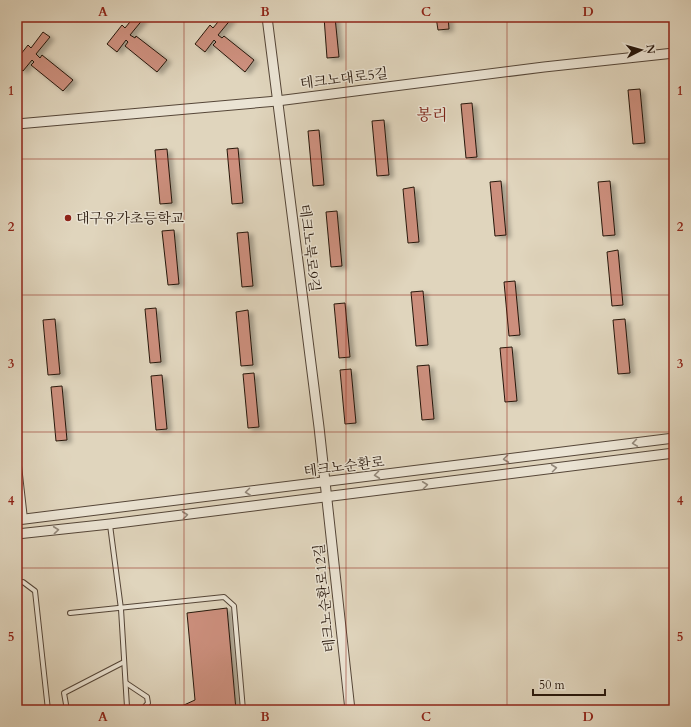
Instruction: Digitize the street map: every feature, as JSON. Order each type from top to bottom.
[{"type":"street","name":"테크노북로9길","points":[[267,17],[325,482]]},
{"type":"street","name":"테크노대로5길","points":[[17,124],[277,101],[544,67],[674,53]]},
{"type":"street","name":"테크노순환로","points":[[20,520],[674,438]]},
{"type":"street","name":"테크노순환로","points":[[17,534],[110,524],[674,453]]},
{"type":"street","points":[[17,466],[20,520]]},
{"type":"street","name":"테크노순환로12길","points":[[325,482],[350,710]]},
{"type":"lane","points":[[110,524],[121,609],[127,707],[131,710]]},
{"type":"lane","points":[[17,583],[23,582],[35,591],[48,710]]},
{"type":"lane","points":[[70,613],[121,609],[224,597],[234,606],[243,710]]},
{"type":"lane","points":[[67,710],[64,693],[124,662]]},
{"type":"lane","points":[[126,683],[147,697],[148,703],[142,710]]},
{"type":"building","points":[[134,17],[144,18],[130,35],[135,38],[136,36],[167,60],[157,72],[125,46],[128,42],[126,40],[117,52],[107,44],[122,25],[125,28]]},
{"type":"building","points":[[222,17],[232,18],[218,35],[222,38],[224,36],[254,60],[245,72],[213,45],[216,42],[214,40],[205,52],[195,44],[210,25],[213,28]]},
{"type":"building","points":[[324,17],[335,17],[339,57],[327,58]]},
{"type":"building","points":[[436,17],[448,17],[449,29],[438,30]]},
{"type":"building","points":[[43,32],[50,37],[36,54],[40,58],[42,55],[73,80],[63,91],[31,65],[34,62],[32,60],[23,71],[17,67],[17,59],[28,45],[31,48]]},
{"type":"building","points":[[640,89],[645,143],[633,144],[628,90]]},
{"type":"building","points":[[472,103],[477,157],[466,158],[461,104]]},
{"type":"building","points":[[384,120],[389,175],[377,176],[372,121]]},
{"type":"building","points":[[319,130],[324,185],[313,186],[308,131]]},
{"type":"building","points":[[238,148],[243,203],[232,204],[227,149]]},
{"type":"building","points":[[167,149],[172,203],[160,204],[155,150]]},
{"type":"building","points":[[501,181],[506,235],[495,236],[490,182]]},
{"type":"building","points":[[610,181],[615,235],[603,236],[598,182]]},
{"type":"building","points":[[414,187],[419,242],[408,243],[403,189]]},
{"type":"building","points":[[337,211],[342,266],[331,267],[326,212]]},
{"type":"building","points":[[174,230],[179,284],[168,285],[162,231]]},
{"type":"building","points":[[248,232],[253,286],[242,287],[237,233]]},
{"type":"building","points":[[618,250],[623,305],[612,306],[607,252]]},
{"type":"building","points":[[515,281],[520,335],[509,336],[504,282]]},
{"type":"building","points":[[423,291],[428,345],[416,346],[411,292]]},
{"type":"building","points":[[345,303],[350,357],[339,358],[334,304]]},
{"type":"building","points":[[156,308],[161,362],[150,363],[145,309]]},
{"type":"building","points":[[248,310],[253,365],[241,366],[236,312]]},
{"type":"building","points":[[55,319],[60,374],[48,375],[43,320]]},
{"type":"building","points":[[625,319],[630,373],[618,374],[613,320]]},
{"type":"building","points":[[512,347],[517,401],[505,402],[500,348]]},
{"type":"building","points":[[429,365],[434,419],[422,420],[417,366]]},
{"type":"building","points":[[351,369],[356,423],[345,424],[340,370]]},
{"type":"building","points":[[254,373],[259,427],[248,428],[243,374]]},
{"type":"building","points":[[162,375],[167,429],[156,430],[151,376]]},
{"type":"building","points":[[62,386],[67,440],[56,441],[51,387]]},
{"type":"building","points":[[227,608],[236,710],[173,710],[195,700],[187,613]]},
{"type":"place","name":"대구유가초등학교","points":[[68,218]]},
{"type":"district","name":"봉리","points":[[432,114]]}]
